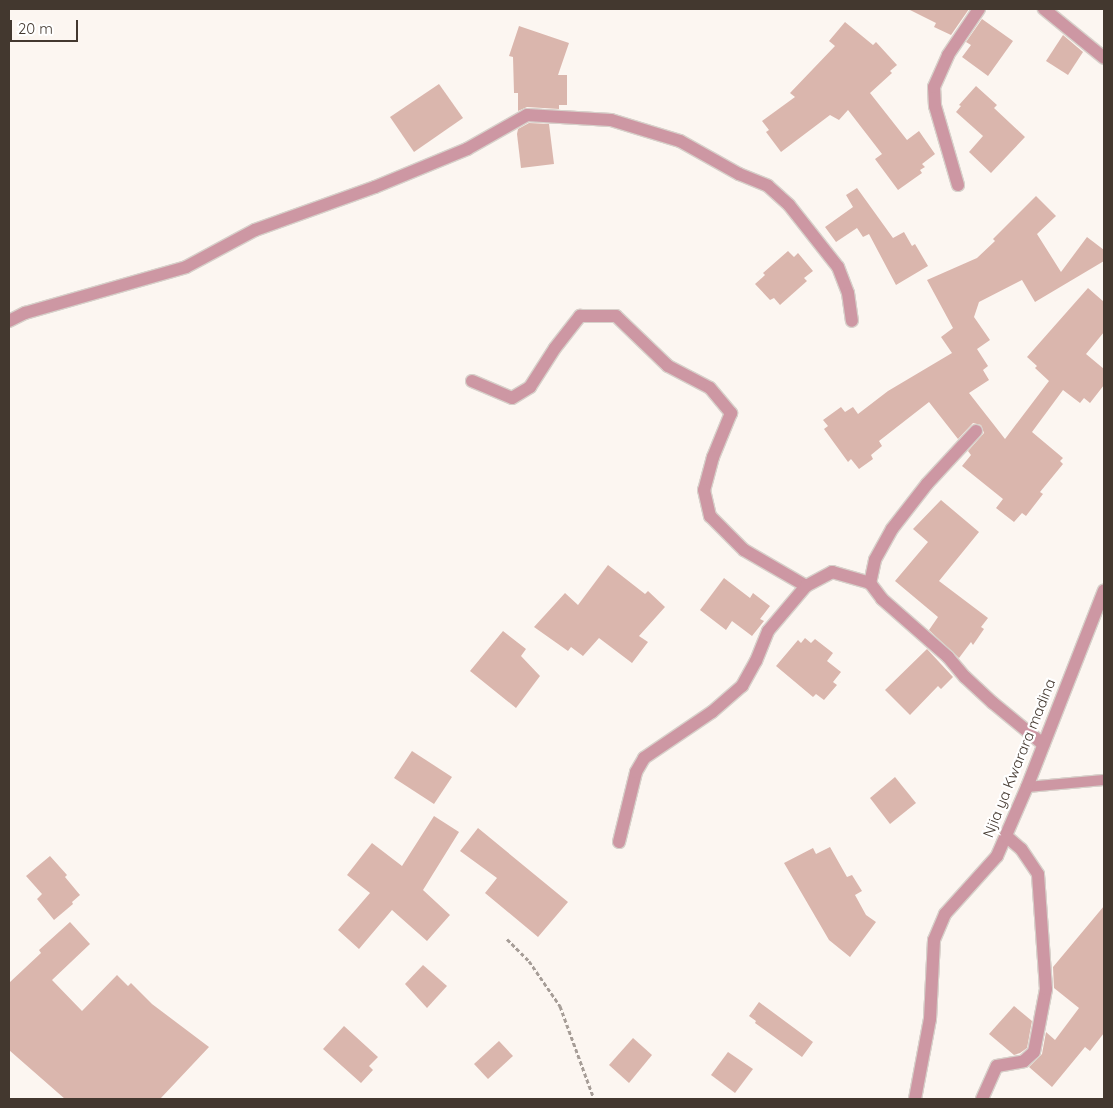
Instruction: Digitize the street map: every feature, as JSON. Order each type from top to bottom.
[{"type":"street","points":[[958,185],[934,106],[934,87],[948,55],[979,9]]},
{"type":"street","points":[[1044,9],[1104,58]]},
{"type":"street","points":[[9,321],[25,313],[186,267],[255,230],[375,187],[468,149],[527,115],[611,120],[680,141],[739,174],[768,186],[789,204],[838,267],[848,293],[852,321]]},
{"type":"street","points":[[472,381],[512,398],[530,387],[555,348],[580,316],[616,316],[668,366],[710,388],[730,413],[713,457],[704,490],[710,516],[744,550],[806,586]]},
{"type":"street","points":[[870,583],[875,560],[892,529],[927,484],[976,430]]},
{"type":"street","points":[[619,842],[636,772],[644,758],[712,712],[742,686],[756,661],[768,631],[806,586],[832,572],[870,583],[882,599],[948,657],[965,678],[1043,744]]},
{"type":"street","name":"Njia ya Kwarara madina","points":[[915,1099],[930,1019],[934,940],[945,914],[997,856],[1027,787],[1104,591]]},
{"type":"street","points":[[982,1099],[997,1066],[1024,1061],[1034,1052],[1046,989],[1038,874],[1021,848],[1006,836]]},
{"type":"lane","points":[[1027,787],[1104,780]]},
{"type":"path","points":[[507,939],[529,961],[560,1006],[594,1099]]},
{"type":"building","points":[[908,9],[969,9],[951,35],[934,27],[936,23]]},
{"type":"building","points":[[982,19],[1013,41],[988,76],[962,57],[971,45],[966,42]]},
{"type":"building","points":[[845,22],[873,45],[876,42],[897,65],[890,71],[892,73],[870,93],[907,140],[919,131],[935,154],[922,164],[925,167],[920,170],[922,173],[898,190],[875,159],[882,154],[848,110],[839,120],[830,115],[781,152],[766,132],[769,130],[762,121],[795,97],[790,93],[835,46],[829,41]]},
{"type":"building","points":[[519,26],[569,43],[558,75],[567,75],[567,105],[559,105],[559,109],[527,107],[518,111],[518,93],[514,93],[513,57],[509,56]]},
{"type":"building","points":[[1063,35],[1083,52],[1068,75],[1046,61]]},
{"type":"building","points":[[439,84],[463,118],[414,152],[390,117]]},
{"type":"building","points":[[976,86],[997,105],[994,108],[1025,137],[991,173],[969,152],[983,136],[956,112],[961,106],[959,105]]},
{"type":"building","points":[[529,123],[549,124],[554,164],[521,168],[517,134],[518,129]]},
{"type":"building","points":[[857,188],[893,238],[904,232],[912,246],[915,244],[928,266],[896,285],[869,234],[863,237],[857,228],[836,242],[825,227],[853,207],[846,195]]},
{"type":"building","points":[[1036,196],[1056,216],[1037,234],[1061,272],[1087,237],[1104,250],[1104,261],[1035,302],[1022,280],[979,302],[974,317],[990,340],[977,349],[988,366],[983,370],[989,380],[969,393],[1005,439],[1049,381],[1035,368],[1037,366],[1027,357],[1088,288],[1104,302],[1104,332],[1086,354],[1104,369],[1104,385],[1090,403],[1084,398],[1080,403],[1063,390],[1032,432],[1063,458],[1060,461],[1063,464],[1040,492],[1043,494],[1026,516],[1022,513],[1014,522],[996,508],[1003,499],[962,466],[971,455],[968,451],[984,433],[981,425],[973,423],[958,439],[929,402],[879,441],[882,446],[871,455],[873,459],[859,469],[851,459],[848,462],[824,429],[828,426],[823,420],[841,407],[845,412],[853,407],[858,414],[888,391],[952,353],[941,337],[953,328],[927,280],[977,258],[995,241],[993,239]]},
{"type":"building","points":[[788,251],[794,257],[798,253],[813,271],[804,278],[807,281],[780,305],[774,298],[770,300],[755,284],[765,275],[763,273]]},
{"type":"building","points":[[941,500],[979,532],[939,581],[988,618],[981,627],[984,629],[973,645],[971,642],[959,658],[929,630],[938,617],[895,581],[928,542],[913,529]]},
{"type":"building","points":[[608,565],[645,594],[648,591],[665,607],[639,636],[648,642],[632,663],[599,638],[583,656],[571,647],[568,651],[534,627],[565,593],[578,605]]},
{"type":"building","points":[[724,578],[750,598],[753,593],[770,606],[760,619],[764,621],[752,636],[732,621],[726,630],[700,610]]},
{"type":"building","points":[[503,631],[526,649],[521,656],[540,676],[516,708],[470,671]]},
{"type":"building","points":[[805,638],[811,643],[815,639],[833,653],[827,661],[841,672],[833,682],[837,685],[824,700],[816,694],[813,697],[776,666],[798,640],[801,643]]},
{"type":"building","points":[[927,649],[953,677],[941,689],[938,686],[910,715],[885,690]]},
{"type":"building","points":[[412,751],[452,777],[434,804],[394,778]]},
{"type":"building","points":[[895,777],[916,803],[890,824],[870,798]]},
{"type":"building","points":[[434,816],[459,832],[423,890],[450,915],[427,941],[392,910],[359,949],[338,930],[370,893],[347,875],[372,843],[402,866]]},
{"type":"building","points":[[478,828],[568,902],[538,937],[485,893],[497,878],[460,851]]},
{"type":"building","points":[[830,847],[847,877],[852,875],[862,891],[855,895],[866,915],[876,922],[850,957],[829,940],[784,863],[813,848],[816,854]]},
{"type":"building","points":[[50,856],[67,875],[65,877],[80,895],[72,902],[73,904],[54,920],[37,899],[42,894],[26,876]]},
{"type":"building","points":[[1104,906],[1104,1033],[1090,1051],[1085,1047],[1052,1087],[1029,1067],[1042,1054],[1046,1032],[1055,1040],[1079,1008],[1054,988],[1053,967]]},
{"type":"building","points":[[70,922],[90,944],[52,980],[82,1011],[117,975],[128,986],[131,983],[152,1004],[209,1047],[160,1099],[65,1099],[9,1050],[9,983],[41,953],[39,950]]},
{"type":"building","points":[[423,965],[447,986],[427,1008],[405,984]]},
{"type":"building","points":[[759,1002],[813,1042],[802,1057],[755,1023],[756,1021],[749,1016]]},
{"type":"building","points":[[1014,1006],[1032,1021],[1027,1048],[1014,1055],[989,1034]]},
{"type":"building","points":[[344,1026],[378,1057],[369,1066],[373,1070],[361,1083],[323,1049]]},
{"type":"building","points":[[633,1038],[652,1055],[629,1083],[609,1065]]},
{"type":"building","points":[[499,1041],[513,1056],[488,1079],[474,1064]]},
{"type":"building","points":[[728,1052],[753,1069],[735,1093],[711,1075]]}]
